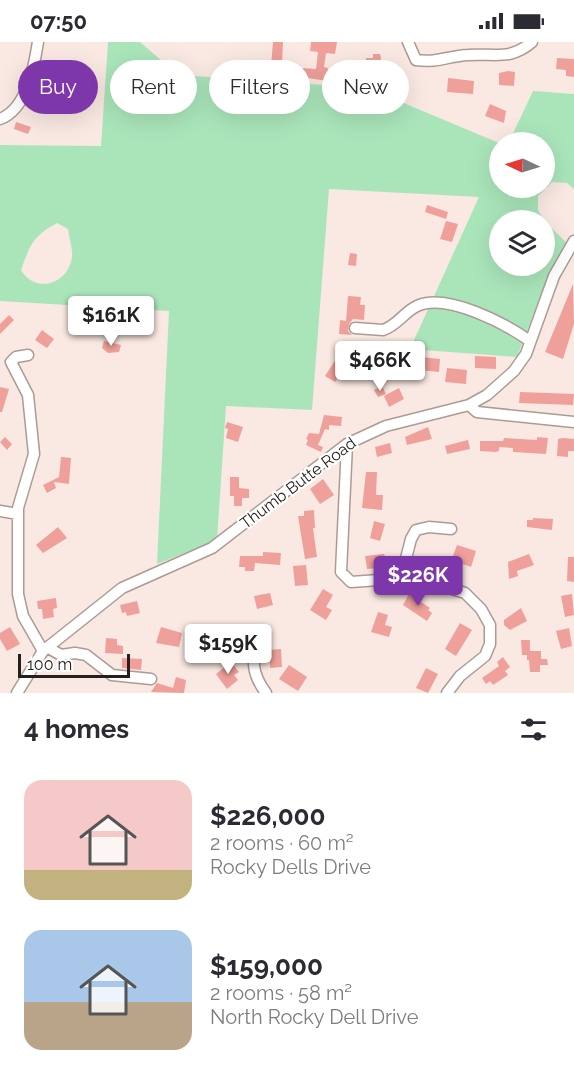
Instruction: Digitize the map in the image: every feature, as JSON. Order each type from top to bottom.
[{"type":"street","points":[[0,119],[8,116],[32,81],[38,42]]},
{"type":"street","points":[[408,42],[416,60],[434,63],[468,55],[492,57],[520,52],[532,42]]},
{"type":"street","name":"Thumb Butte Road","points":[[17,693],[45,649],[122,588],[212,548],[347,444],[386,426],[469,405],[487,395],[514,371],[530,341],[554,276],[574,241]]},
{"type":"street","points":[[355,328],[383,330],[420,304],[445,303],[463,306],[530,341]]},
{"type":"street","points":[[28,355],[16,357],[11,362],[28,395],[34,454],[18,514],[18,594],[23,616],[45,649],[61,655],[75,653],[86,655],[112,675],[151,679]]},
{"type":"street","points":[[469,405],[477,412],[574,422]]},
{"type":"street","points":[[347,444],[340,572],[351,582],[400,578],[437,584],[465,593],[481,609],[490,625],[490,644],[485,656],[460,676],[447,693]]},
{"type":"street","points":[[0,511],[18,514]]},
{"type":"street","points":[[400,578],[411,539],[416,530],[429,526],[451,529]]},
{"type":"street","points":[[260,635],[253,652],[253,669],[266,693]]},
{"type":"green space","points":[[108,42],[140,42],[161,60],[110,60],[110,114],[197,114],[197,76],[209,77],[209,114],[310,114],[310,84],[322,85],[322,114],[409,114],[409,105],[489,139],[489,198],[538,198],[538,210],[489,210],[489,276],[549,276],[517,357],[410,349],[479,197],[329,189],[312,410],[226,406],[217,540],[157,564],[169,311],[0,301],[0,145],[101,146]],"holes":[[[57,223],[68,229],[72,257],[69,267],[58,280],[42,284],[34,282],[21,270],[37,237]]]},
{"type":"green space","points":[[533,91],[574,94],[574,189],[567,183],[555,182],[555,132],[514,132]]},
{"type":"green space","points":[[555,232],[566,242],[555,263]]},
{"type":"building","points":[[273,42],[283,42],[282,60],[272,60]]},
{"type":"building","points":[[311,42],[337,42],[335,54],[326,53],[325,60],[322,60],[322,80],[310,78],[310,69],[316,69],[318,52],[310,51]]},
{"type":"building","points":[[373,54],[380,54],[381,60],[366,60],[366,58],[373,58]]},
{"type":"building","points":[[557,58],[574,59],[574,77],[566,76],[566,70],[556,69]]},
{"type":"building","points":[[515,72],[514,86],[499,85],[499,73]]},
{"type":"building","points":[[448,78],[474,81],[473,94],[447,92]]},
{"type":"building","points":[[490,104],[506,111],[504,123],[485,116]]},
{"type":"building","points":[[16,122],[31,127],[28,134],[14,129]]},
{"type":"building","points":[[427,205],[448,212],[446,219],[425,212]]},
{"type":"building","points":[[446,221],[458,224],[452,242],[440,239]]},
{"type":"building","points":[[350,253],[357,254],[356,266],[348,265]]},
{"type":"building","points":[[573,284],[574,324],[563,359],[545,352]]},
{"type":"building","points":[[348,296],[361,297],[360,305],[365,305],[364,320],[353,319],[349,324],[348,331],[352,335],[339,334],[340,320],[346,321]]},
{"type":"building","points":[[9,315],[14,320],[0,334],[0,324]]},
{"type":"building","points":[[42,330],[54,339],[47,348],[35,340]]},
{"type":"building","points":[[104,341],[121,345],[119,352],[108,353],[102,348]]},
{"type":"building","points":[[338,356],[346,361],[343,365],[345,370],[335,382],[325,376]]},
{"type":"building","points":[[475,356],[496,357],[496,369],[475,368]]},
{"type":"building","points":[[421,357],[440,359],[439,372],[419,370]]},
{"type":"building","points":[[447,368],[467,370],[466,384],[445,382]]},
{"type":"building","points":[[382,386],[386,394],[378,397],[374,390]]},
{"type":"building","points":[[0,387],[9,389],[2,412],[0,412]]},
{"type":"building","points":[[399,388],[404,399],[389,407],[384,396]]},
{"type":"building","points":[[520,392],[574,394],[573,405],[519,403]]},
{"type":"building","points":[[324,415],[342,417],[341,426],[329,425],[329,430],[325,429],[318,445],[323,447],[321,452],[306,445],[308,440],[306,439],[309,433],[319,434]]},
{"type":"building","points":[[227,422],[243,427],[238,442],[226,438]]},
{"type":"building","points":[[428,427],[432,439],[407,445],[405,437]]},
{"type":"building","points":[[5,437],[12,444],[7,450],[0,442]]},
{"type":"building","points":[[537,437],[548,438],[546,454],[513,452],[513,448],[499,447],[499,451],[496,452],[480,451],[480,441],[503,441],[504,438],[537,440]]},
{"type":"building","points":[[558,439],[574,439],[574,451],[568,451],[568,457],[557,456]]},
{"type":"building","points":[[468,440],[470,449],[447,454],[445,446]]},
{"type":"building","points":[[390,443],[392,453],[377,457],[375,447]]},
{"type":"building","points":[[61,457],[71,458],[69,484],[54,482],[56,488],[47,493],[43,485],[59,477]]},
{"type":"building","points":[[366,472],[377,472],[376,495],[383,495],[382,510],[362,508]]},
{"type":"building","points":[[230,477],[239,477],[239,488],[249,489],[249,498],[242,498],[242,506],[234,506],[234,496],[230,496]]},
{"type":"building","points":[[323,479],[334,495],[320,504],[310,489]]},
{"type":"building","points":[[314,510],[315,528],[313,528],[317,557],[305,559],[298,516],[304,516],[304,511]]},
{"type":"building","points":[[533,518],[553,519],[552,530],[527,527],[527,520],[533,520]]},
{"type":"building","points":[[374,521],[385,524],[380,541],[370,538]]},
{"type":"building","points":[[58,527],[67,538],[43,553],[36,545]]},
{"type":"building","points":[[457,545],[476,551],[471,567],[460,563],[462,559],[453,556]]},
{"type":"building","points":[[263,552],[281,553],[280,565],[255,563],[254,571],[245,571],[245,567],[239,567],[240,556],[263,556]]},
{"type":"building","points":[[384,554],[389,567],[367,569],[365,556]]},
{"type":"building","points":[[529,554],[534,565],[517,571],[518,576],[509,579],[508,562]]},
{"type":"building","points":[[568,557],[574,557],[574,582],[567,581]]},
{"type":"building","points":[[306,565],[308,585],[295,586],[293,566]]},
{"type":"building","points":[[323,589],[333,595],[326,607],[332,610],[326,620],[310,610]]},
{"type":"building","points":[[270,593],[273,605],[257,609],[254,596]]},
{"type":"building","points":[[409,594],[430,608],[428,610],[432,613],[427,621],[403,605]]},
{"type":"building","points":[[572,594],[574,615],[565,617],[561,596]]},
{"type":"building","points":[[56,598],[57,608],[53,609],[54,617],[43,619],[42,609],[38,609],[37,601]]},
{"type":"building","points":[[137,601],[140,613],[127,616],[126,612],[122,613],[120,605]]},
{"type":"building","points":[[521,608],[527,621],[510,630],[504,625],[504,620]]},
{"type":"building","points":[[378,612],[388,615],[385,625],[392,627],[389,637],[371,632]]},
{"type":"building","points":[[460,623],[472,630],[456,656],[445,649]]},
{"type":"building","points":[[10,627],[20,644],[7,651],[0,639],[0,633]]},
{"type":"building","points":[[161,627],[182,633],[179,647],[156,643]]},
{"type":"building","points":[[569,628],[572,646],[561,649],[556,631]]},
{"type":"building","points":[[106,638],[117,639],[117,645],[123,646],[123,654],[105,653]]},
{"type":"building","points":[[521,640],[530,640],[530,651],[541,651],[541,659],[547,659],[548,665],[540,665],[540,672],[530,672],[527,655],[522,655]]},
{"type":"building","points":[[220,641],[240,645],[239,654],[219,651]]},
{"type":"building","points":[[281,649],[282,667],[270,668],[269,650]]},
{"type":"building","points":[[503,657],[510,667],[505,671],[508,675],[493,685],[490,681],[486,684],[482,678],[499,666],[497,662]]},
{"type":"building","points":[[122,658],[142,659],[141,670],[122,668]]},
{"type":"building","points":[[231,662],[239,672],[234,675],[238,680],[227,689],[216,674]]},
{"type":"building","points":[[289,665],[307,677],[298,691],[279,679]]},
{"type":"building","points":[[426,668],[438,674],[428,693],[416,688]]},
{"type":"building","points":[[176,677],[186,680],[184,693],[151,692],[157,683],[173,688]]}]
